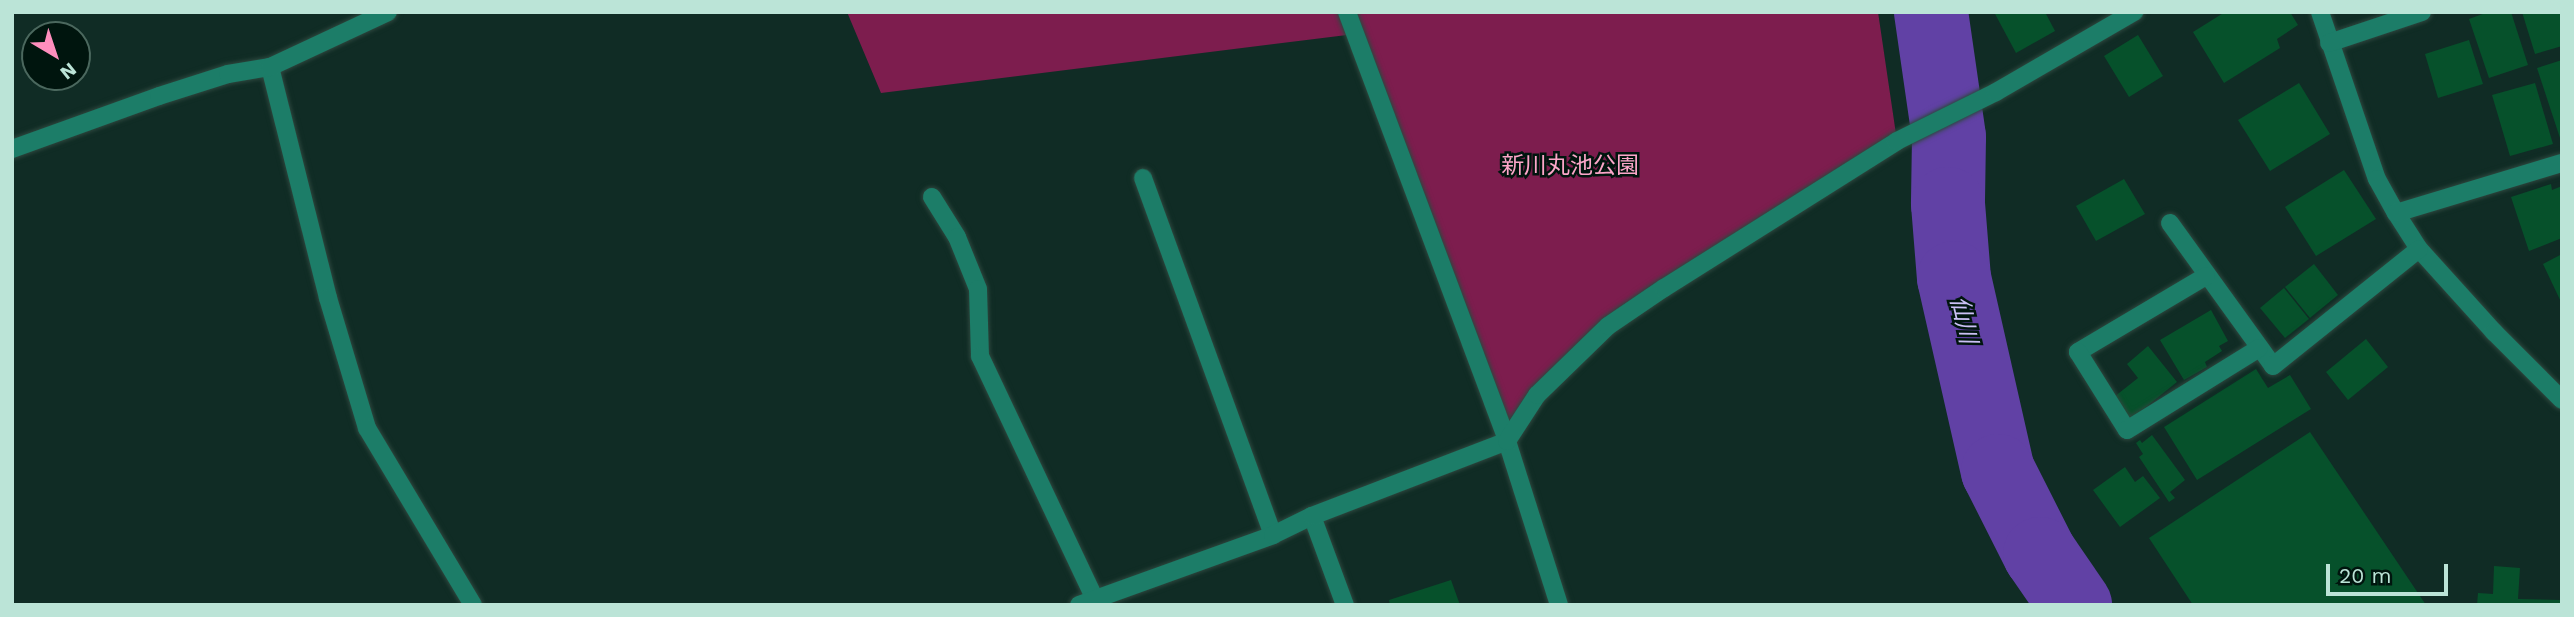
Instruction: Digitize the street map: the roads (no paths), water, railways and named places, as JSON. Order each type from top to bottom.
[{"type":"street","points":[[12,149],[228,74],[270,67],[388,12]]},
{"type":"street","points":[[1347,12],[1507,441],[1559,605]]},
{"type":"street","points":[[932,197],[957,237],[978,289],[980,356],[1087,602],[1273,534],[1312,516],[1507,441],[1537,395],[1608,326],[1897,141],[1996,92],[2134,12]]},
{"type":"street","points":[[2320,12],[2377,179],[2396,213],[2419,249],[2494,332],[2562,400]]},
{"type":"street","points":[[2329,43],[2422,12]]},
{"type":"street","points":[[270,67],[328,298],[367,428],[473,605]]},
{"type":"street","points":[[2396,213],[2562,163]]},
{"type":"street","points":[[1143,178],[1273,534]]},
{"type":"street","points":[[2170,223],[2273,366],[2419,249]]},
{"type":"street","points":[[2206,276],[2078,352],[2127,430],[2259,348]]},
{"type":"street","points":[[1312,516],[1345,605]]},
{"type":"waterway","name":"仙川","points":[[1931,12],[1949,137],[1948,204],[1954,278],[1998,471],[2040,554],[2075,605]]},
{"type":"park label","name":"新川丸池公園","points":[[1570,166]]}]
